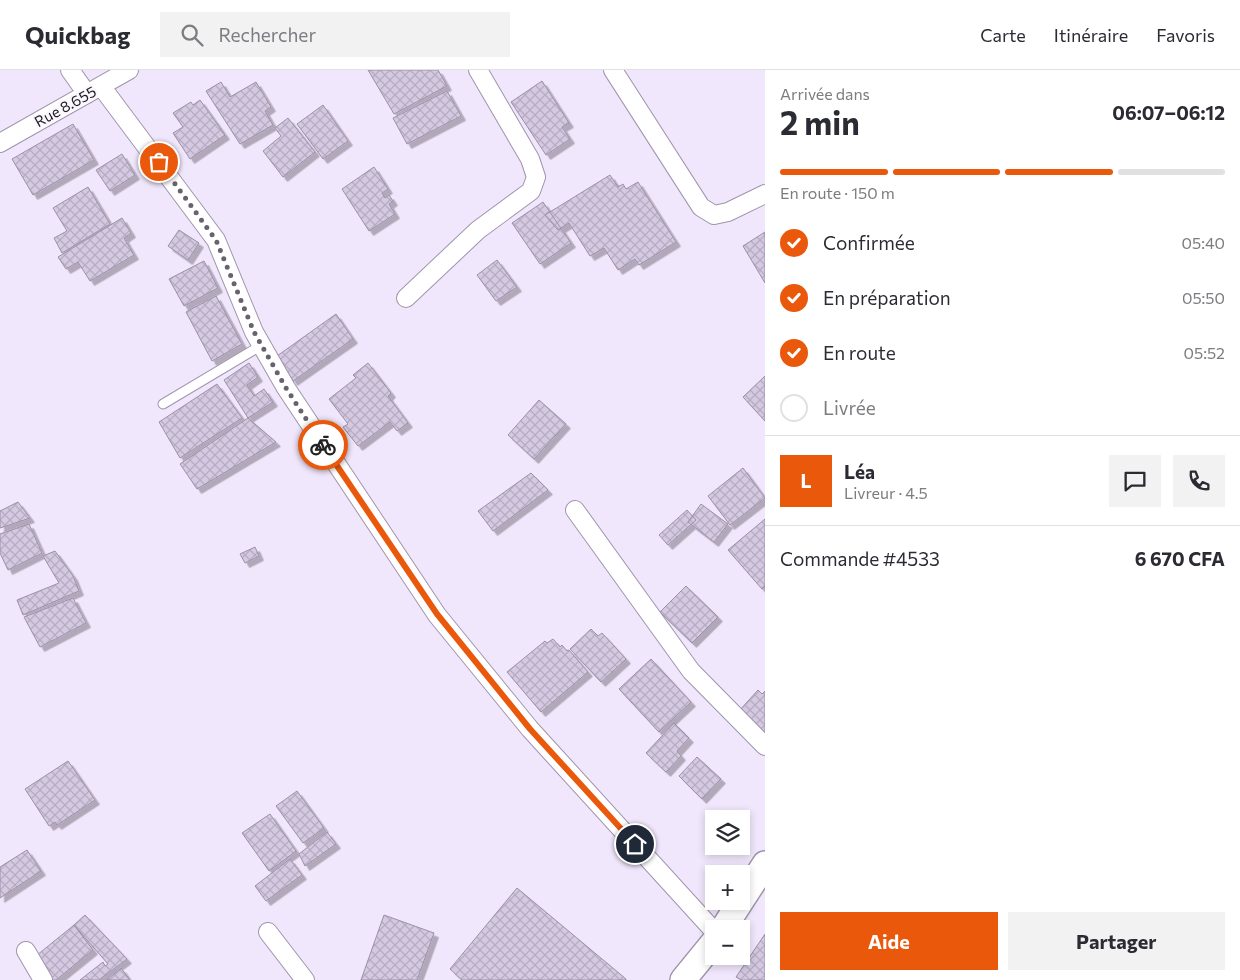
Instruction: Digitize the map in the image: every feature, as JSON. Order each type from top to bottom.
[{"type":"main road","points":[[750,887],[765,864]]},
{"type":"main road","points":[[683,980],[705,953]]},
{"type":"street","points":[[70,70],[94,90],[216,240],[254,332],[286,388],[437,614],[530,729],[705,920]]},
{"type":"street","name":"Rue 8.655","points":[[0,143],[130,70]]},
{"type":"street","points":[[406,298],[478,230],[531,191],[536,177],[530,159],[478,70]]},
{"type":"street","points":[[613,70],[701,207],[714,215],[728,212],[765,194]]},
{"type":"street","points":[[575,510],[691,671],[765,746]]},
{"type":"street","points":[[268,932],[305,980]]},
{"type":"street","points":[[26,951],[43,980]]},
{"type":"lane","points":[[163,404],[262,345]]},
{"type":"building","points":[[368,70],[438,70],[447,86],[394,114]]},
{"type":"building","points":[[542,81],[569,123],[562,127],[570,139],[546,155],[511,102]]},
{"type":"building","points":[[221,82],[230,97],[256,82],[271,107],[265,111],[273,125],[240,144],[206,91]]},
{"type":"building","points":[[447,91],[461,116],[407,144],[393,118]]},
{"type":"building","points":[[200,100],[225,135],[190,159],[173,133],[183,127],[173,113],[191,102],[193,105]]},
{"type":"building","points":[[323,105],[348,141],[323,159],[297,124]]},
{"type":"building","points":[[288,118],[315,152],[283,177],[263,151],[281,136],[275,128]]},
{"type":"building","points":[[73,124],[94,160],[33,195],[12,159]]},
{"type":"building","points":[[122,154],[135,175],[110,191],[96,170]]},
{"type":"building","points":[[374,167],[388,189],[382,193],[385,198],[389,195],[393,201],[389,204],[395,214],[369,231],[342,189]]},
{"type":"building","points":[[610,175],[618,187],[623,184],[626,189],[638,182],[676,242],[639,265],[635,259],[618,270],[604,248],[590,256],[569,223],[558,230],[545,215]]},
{"type":"building","points":[[88,187],[110,224],[62,253],[54,238],[67,231],[53,208]]},
{"type":"building","points":[[543,202],[571,243],[540,264],[512,223]]},
{"type":"building","points":[[122,218],[131,233],[124,238],[134,255],[90,281],[78,262],[66,269],[58,257]]},
{"type":"building","points":[[179,230],[199,243],[188,260],[168,246]]},
{"type":"building","points":[[765,232],[765,283],[743,246]]},
{"type":"building","points":[[497,260],[517,287],[496,301],[477,275]]},
{"type":"building","points":[[204,261],[218,288],[184,306],[169,279]]},
{"type":"building","points":[[216,296],[242,344],[212,361],[186,312]]},
{"type":"building","points":[[336,314],[353,339],[293,381],[277,356]]},
{"type":"building","points":[[249,363],[258,377],[247,385],[254,396],[264,389],[273,402],[248,418],[224,380]]},
{"type":"building","points":[[368,363],[391,393],[388,396],[408,423],[397,431],[390,422],[358,446],[343,427],[348,424],[329,399],[356,378],[353,375]]},
{"type":"building","points":[[765,376],[765,421],[743,397]]},
{"type":"building","points":[[217,384],[242,418],[180,458],[159,422]]},
{"type":"building","points":[[539,400],[566,424],[534,459],[508,435]]},
{"type":"building","points":[[248,418],[276,442],[197,489],[180,464]]},
{"type":"building","points":[[743,468],[765,498],[730,525],[708,496]]},
{"type":"building","points":[[531,473],[548,490],[493,531],[478,511]]},
{"type":"building","points":[[18,502],[30,518],[0,528],[0,511]]},
{"type":"building","points":[[701,504],[728,524],[714,542],[688,522]]},
{"type":"building","points":[[687,510],[696,520],[668,545],[659,535]]},
{"type":"building","points":[[765,519],[765,586],[762,589],[728,550]]},
{"type":"building","points":[[29,524],[42,553],[8,570],[0,553],[0,534]]},
{"type":"building","points":[[255,547],[259,556],[245,563],[240,554]]},
{"type":"building","points":[[55,551],[73,576],[79,591],[23,615],[17,600],[59,583],[43,556]]},
{"type":"building","points":[[686,586],[718,617],[692,643],[660,612]]},
{"type":"building","points":[[73,598],[86,623],[40,647],[24,617]]},
{"type":"building","points":[[591,629],[598,636],[602,633],[626,659],[601,682],[570,649]]},
{"type":"building","points":[[553,639],[560,647],[562,645],[567,651],[569,650],[588,672],[541,712],[507,672],[545,641],[547,643]]},
{"type":"building","points":[[651,659],[691,702],[659,732],[619,689]]},
{"type":"building","points":[[758,690],[762,694],[765,691],[765,735],[739,711]]},
{"type":"building","points":[[674,723],[689,738],[677,751],[681,756],[666,772],[646,753]]},
{"type":"building","points":[[697,757],[721,779],[702,799],[679,776]]},
{"type":"building","points":[[68,761],[95,800],[57,825],[55,822],[49,826],[25,789]]},
{"type":"building","points":[[297,791],[324,828],[303,843],[276,806]]},
{"type":"building","points":[[270,814],[296,851],[269,871],[242,833]]},
{"type":"building","points":[[327,832],[336,844],[305,866],[299,854]]},
{"type":"building","points":[[27,850],[41,871],[0,898],[0,867]]},
{"type":"building","points":[[290,859],[302,875],[266,901],[255,886]]},
{"type":"building","points":[[517,888],[626,979],[462,980],[450,969]]},
{"type":"building","points":[[85,915],[127,959],[99,980],[80,980],[103,962],[105,966],[108,964],[74,925]]},
{"type":"building","points":[[384,915],[434,933],[417,980],[361,980]]},
{"type":"building","points":[[74,925],[93,950],[56,980],[47,980],[31,960]]},
{"type":"building","points":[[765,934],[765,980],[741,980],[736,977],[744,965],[750,965],[750,956]]},
{"type":"building","points":[[121,968],[130,980],[107,980]]},
{"type":"way so far","points":[[159,162],[216,240],[254,332],[286,388],[323,445]]},
{"type":"route","points":[[323,445],[437,614],[530,729],[635,844]]}]
